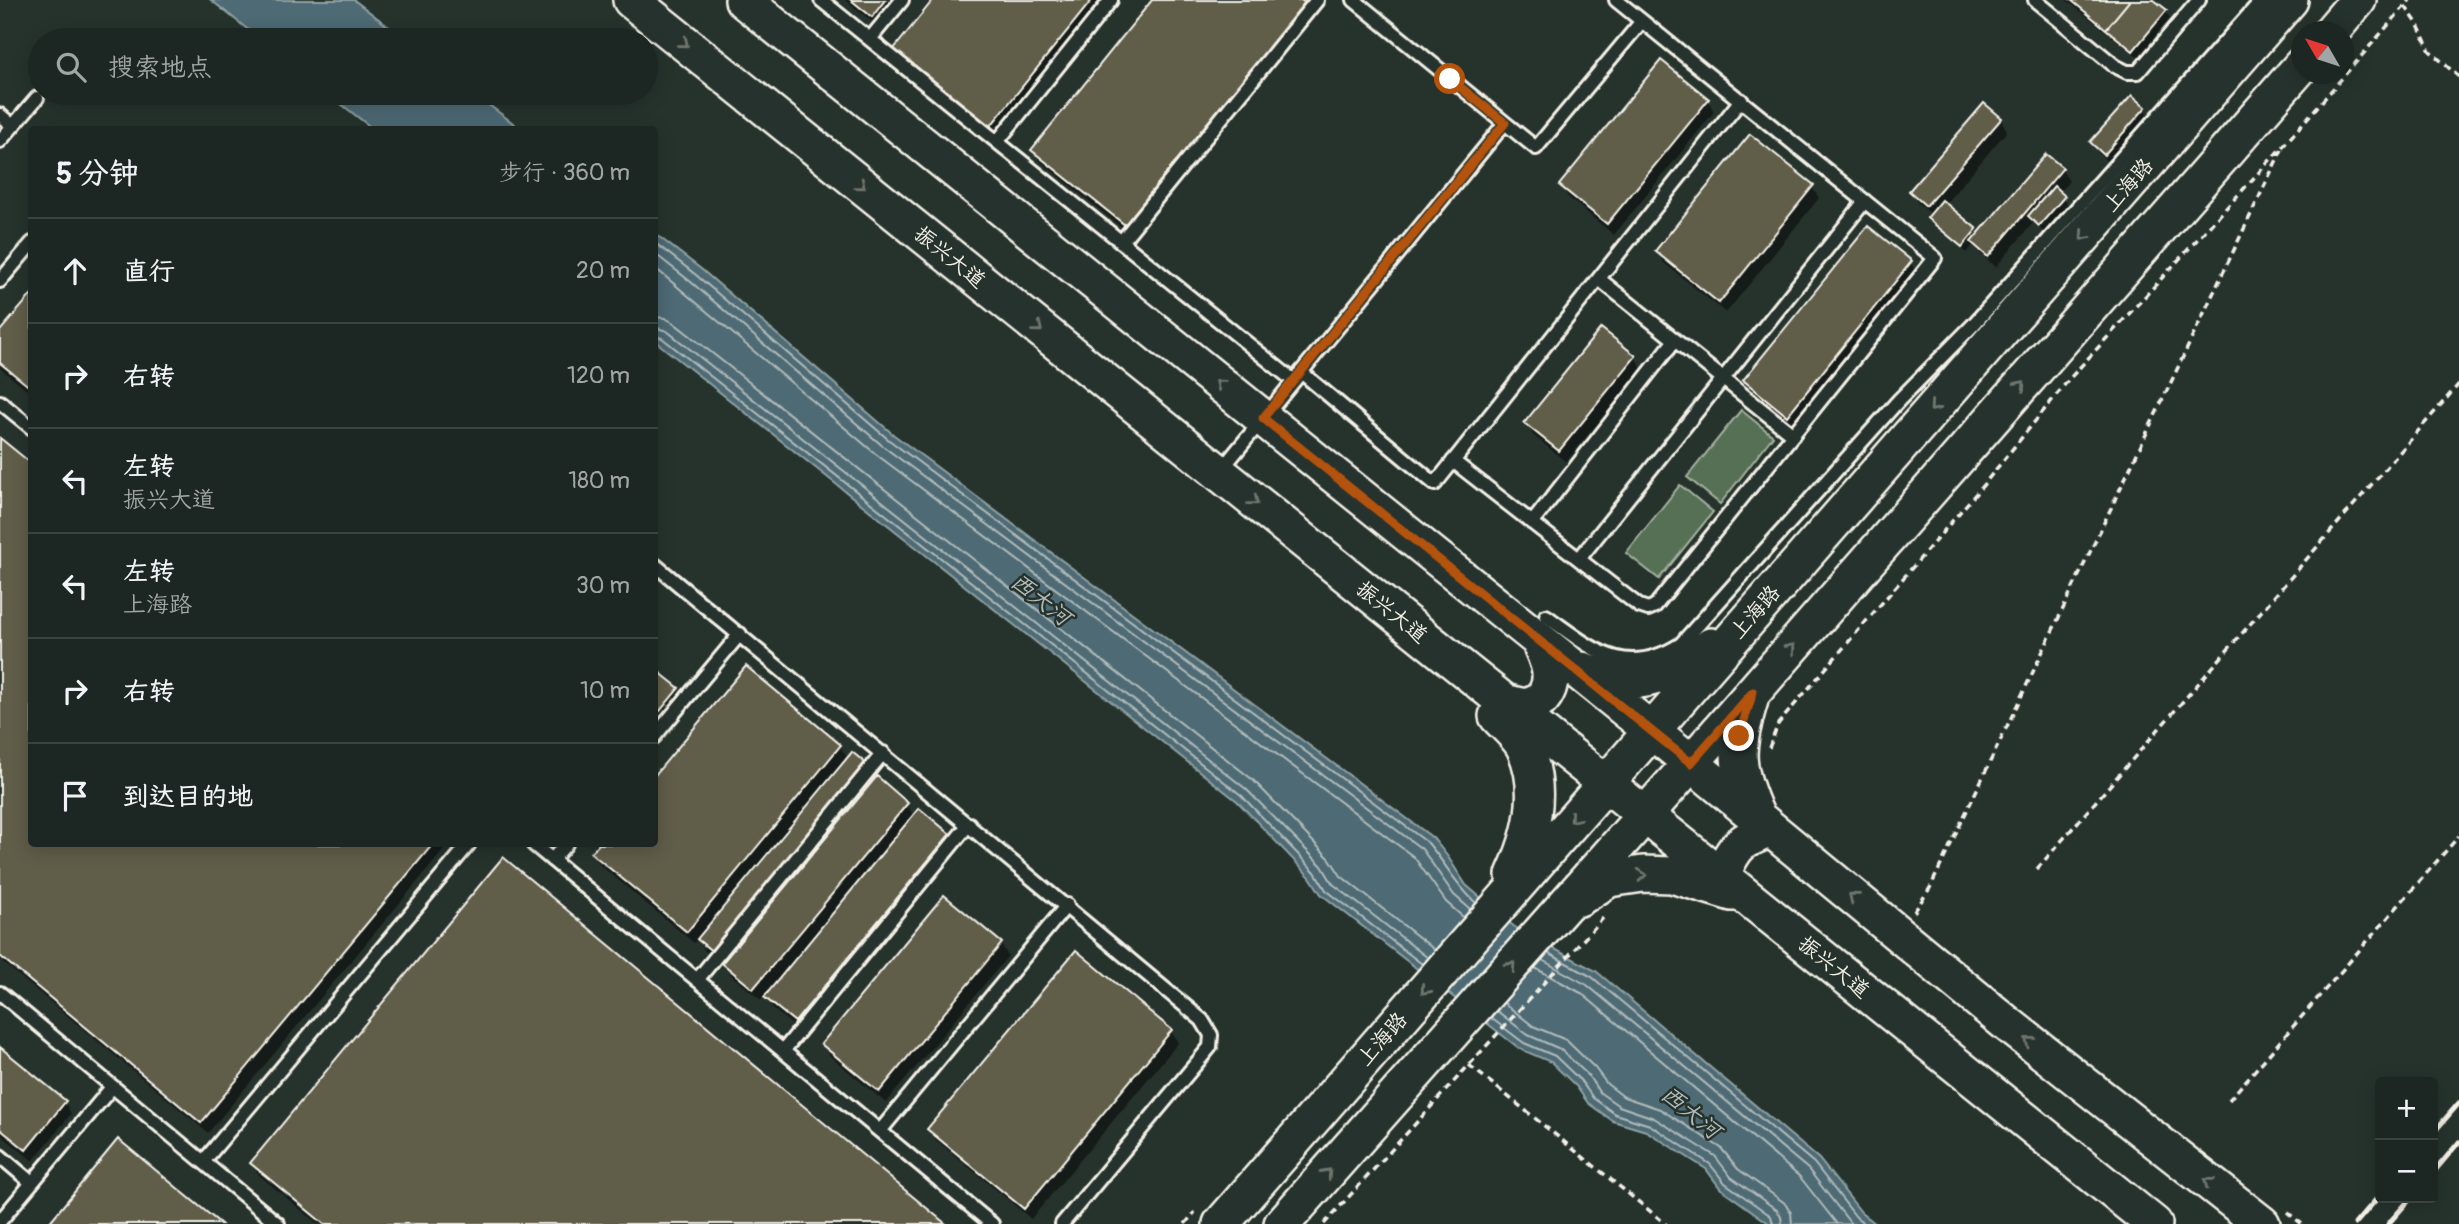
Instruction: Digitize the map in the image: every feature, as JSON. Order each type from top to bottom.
[{"type":"main road","name":"振兴大道","points":[[631,0],[2154,1224]]},
{"type":"main road","points":[[743,0],[1263,418],[1543,628],[1572,667],[2005,1022],[2273,1217]]},
{"type":"main road","name":"上海路","points":[[1221,1224],[2290,0]]},
{"type":"main road","points":[[2340,21],[2358,0]]},
{"type":"main road","points":[[1282,1224],[1691,763],[2291,76]]},
{"type":"main road","points":[[1572,667],[1615,680],[1646,679],[1680,668],[1748,620]]},
{"type":"main road","points":[[1504,702],[1524,707],[1536,704],[1547,693],[1551,682],[1543,628]]},
{"type":"main road","points":[[1439,650],[1525,746],[1533,771],[1536,801],[1531,829],[1525,851],[1504,899]]},
{"type":"main road","points":[[1706,668],[1712,685],[1720,693],[1733,698],[1753,692]]},
{"type":"main road","points":[[1753,692],[1739,736],[1738,763],[1744,788],[1764,823]]},
{"type":"main road","points":[[1559,911],[1609,879],[1643,873],[1672,875],[1734,887],[1734,848],[1764,823]]},
{"type":"main road","points":[[1540,858],[1555,865],[1566,881],[1559,911]]},
{"type":"lane","points":[[821,0],[1121,242],[1435,484],[1741,100]]},
{"type":"lane","points":[[870,39],[902,0]]},
{"type":"lane","points":[[997,142],[1111,0]]},
{"type":"lane","points":[[1121,242],[1317,0]]},
{"type":"lane","points":[[1354,0],[1536,149],[1642,22]]},
{"type":"lane","points":[[1453,461],[1639,606],[1648,609],[1655,606],[1935,257],[1616,0]]},
{"type":"lane","points":[[2035,0],[2115,66],[2127,72],[2138,72],[2199,0]]},
{"type":"lane","points":[[1543,628],[1617,659],[1637,662],[1668,652],[1681,644],[1899,400],[1973,325],[2262,0]]},
{"type":"lane","points":[[0,141],[31,105]]},
{"type":"lane","points":[[0,115],[13,126]]},
{"type":"lane","points":[[1219,472],[1505,123]]},
{"type":"lane","points":[[1579,559],[1866,201]]},
{"type":"lane","points":[[0,281],[28,248]]},
{"type":"lane","points":[[1599,279],[1793,435]]},
{"type":"lane","points":[[1532,523],[1675,340]]},
{"type":"lane","points":[[0,402],[28,425]]},
{"type":"lane","points":[[658,567],[1202,1020],[1211,1035],[1210,1047],[1062,1224]]},
{"type":"lane","points":[[658,732],[740,634]]},
{"type":"lane","points":[[697,980],[883,753]]},
{"type":"lane","points":[[783,1051],[969,824]]},
{"type":"lane","points":[[203,1162],[466,847]]},
{"type":"lane","points":[[537,847],[992,1224]]},
{"type":"lane","points":[[552,860],[563,847]]},
{"type":"lane","points":[[880,1131],[1067,905]]},
{"type":"lane","points":[[0,993],[278,1224]]},
{"type":"lane","points":[[0,1222],[112,1087]]},
{"type":"lane","points":[[0,1156],[32,1183]]},
{"type":"path","points":[[1768,749],[1778,724],[1984,484],[2071,377],[2284,145],[2410,0]]},
{"type":"path","points":[[2405,6],[2417,23],[2430,51],[2459,77]]},
{"type":"path","points":[[1899,934],[1930,888],[2284,145]]},
{"type":"path","points":[[2037,869],[2459,384]]},
{"type":"path","points":[[2229,1100],[2459,836]]},
{"type":"path","points":[[1324,1224],[1605,916]]},
{"type":"path","points":[[1468,1065],[1667,1224]]},
{"type":"path","points":[[2273,1217],[2302,1224]]},
{"type":"green space","points":[[1741,410],[1773,436],[1720,504],[1687,477]]},
{"type":"green space","points":[[1680,485],[1713,512],[1659,579],[1626,553]]},
{"type":"water","points":[[211,0],[354,0],[390,28],[246,28]]},
{"type":"water","points":[[342,105],[489,105],[517,126],[369,126]]},
{"type":"water","name":"西大河","points":[[658,236],[701,269],[894,435],[1433,838],[1466,885],[1517,929],[1596,971],[1819,1159],[1861,1212],[1876,1224],[1770,1224],[1720,1188],[1706,1169],[1646,1131],[1613,1121],[1588,1103],[1576,1086],[1551,1062],[1520,1049],[1321,894],[1310,877],[1237,801],[658,343]]},
{"type":"building","points":[[851,0],[885,0],[872,17]]},
{"type":"building","points":[[933,0],[1092,0],[989,128],[893,50]]},
{"type":"building","points":[[1152,0],[1301,0],[1305,3],[1125,225],[1031,150]]},
{"type":"building","points":[[2071,0],[2130,0],[2106,29]]},
{"type":"building","points":[[2130,0],[2154,0],[2167,10],[2133,51],[2106,29]]},
{"type":"building","points":[[1661,60],[1709,99],[1607,224],[1559,185]]},
{"type":"building","points":[[2132,95],[2146,107],[2104,155],[2090,142]]},
{"type":"building","points":[[1984,103],[2002,118],[1926,206],[1909,191]]},
{"type":"building","points":[[1750,134],[1814,185],[1719,303],[1655,251]]},
{"type":"building","points":[[2046,154],[2063,168],[1988,257],[1971,242]]},
{"type":"building","points":[[2054,186],[2065,196],[2039,226],[2028,216]]},
{"type":"building","points":[[1942,200],[1977,229],[1962,247],[1927,218]]},
{"type":"building","points":[[1868,226],[1912,261],[1787,416],[1743,380]]},
{"type":"building","points":[[28,299],[28,386],[0,363],[0,331]]},
{"type":"building","points":[[1601,328],[1636,356],[1559,451],[1524,423]]},
{"type":"building","points":[[0,438],[28,461],[28,847],[431,847],[201,1123],[0,956]]},
{"type":"building","points":[[746,666],[841,745],[687,932],[591,853],[596,847],[658,847],[658,771]]},
{"type":"building","points":[[658,671],[679,688],[660,711],[658,709]]},
{"type":"building","points":[[852,752],[868,765],[713,952],[697,939]]},
{"type":"building","points":[[877,776],[908,803],[753,989],[722,963]]},
{"type":"building","points":[[919,808],[950,834],[795,1022],[764,997]]},
{"type":"building","points":[[503,857],[946,1224],[324,1224],[250,1163]]},
{"type":"building","points":[[944,895],[1002,943],[879,1092],[821,1044]]},
{"type":"building","points":[[1076,950],[1172,1030],[1024,1209],[927,1129]]},
{"type":"building","points":[[0,1047],[66,1101],[26,1150],[0,1129]]},
{"type":"building","points":[[118,1139],[221,1224],[48,1224]]},
{"type":"railway","points":[[2438,1127],[2459,1103]]},
{"type":"railway","points":[[2438,1167],[2459,1142]]},
{"type":"railway","points":[[2355,1224],[2375,1201]]},
{"type":"railway","points":[[2388,1224],[2407,1203]]},
{"type":"route","points":[[1450,79],[1505,123],[1263,418],[1691,763],[1753,692],[1739,736]]}]
